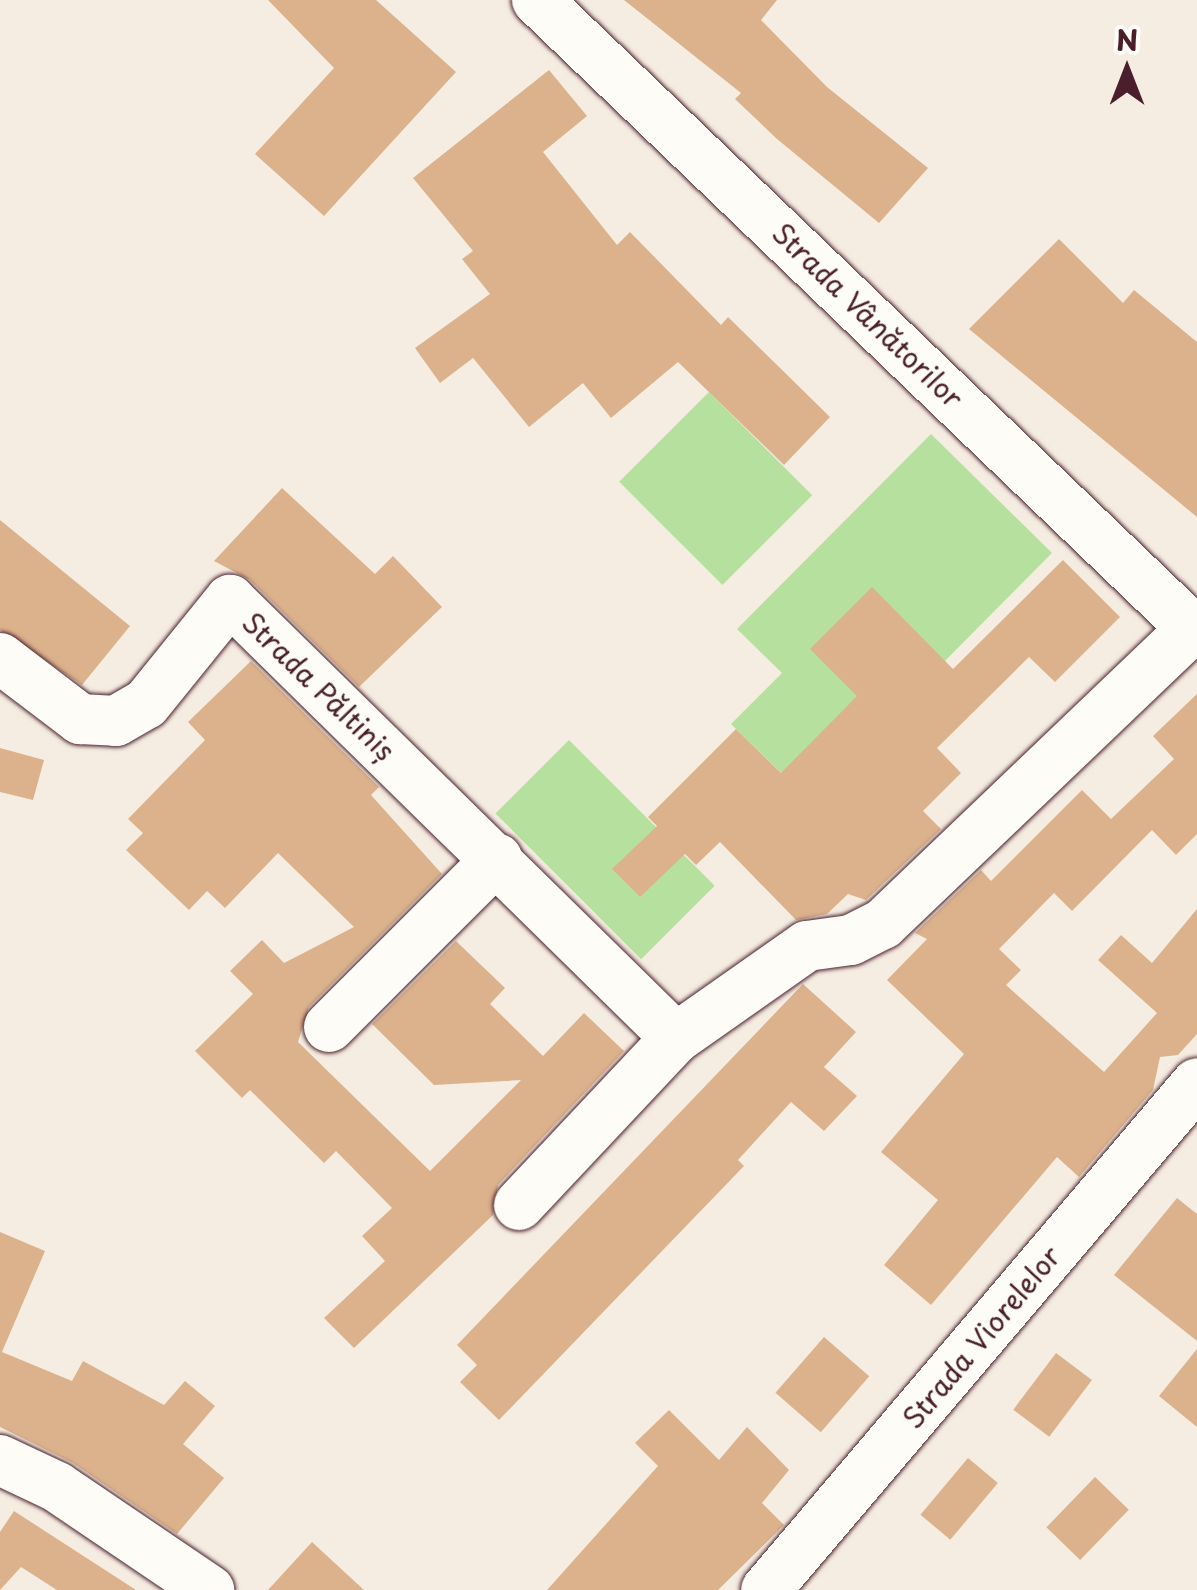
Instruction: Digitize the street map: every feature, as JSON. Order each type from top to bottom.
[{"type":"street","name":"Strada Vânătorilor","points":[[537,0],[1195,630]]},
{"type":"street","name":"Strada Păltiniș","points":[[0,658],[80,719],[116,721],[146,704],[230,600],[676,1038]]},
{"type":"street","points":[[519,1204],[676,1038],[807,946],[850,940],[883,924],[1195,630]]},
{"type":"street","points":[[329,1027],[497,860]]},
{"type":"street","name":"Strada Viorelelor","points":[[766,1590],[1197,1084]]},
{"type":"street","points":[[0,1460],[56,1487],[209,1590]]},
{"type":"green space","points":[[709,392],[812,495],[722,585],[619,482]]},
{"type":"green space","points":[[931,434],[1052,553],[808,799],[731,724],[782,673],[737,629]]},
{"type":"green space","points":[[569,740],[715,886],[641,959],[495,814]]},
{"type":"building","points":[[268,0],[376,0],[456,72],[324,216],[255,154],[334,68]]},
{"type":"building","points":[[624,0],[777,0],[761,20],[827,87],[928,168],[879,223],[777,139],[735,99],[741,93]]},
{"type":"building","points":[[549,70],[587,116],[543,152],[617,245],[630,232],[721,325],[728,317],[830,417],[784,465],[678,362],[611,418],[583,383],[529,427],[473,358],[440,383],[415,348],[490,294],[462,259],[473,251],[413,178]]},
{"type":"building","points":[[1059,239],[1123,303],[1134,290],[1197,342],[1197,517],[969,329]]},
{"type":"building","points":[[282,488],[375,574],[393,556],[442,607],[359,687],[250,580],[214,561]]},
{"type":"building","points":[[0,520],[130,626],[82,685],[0,630]]},
{"type":"building","points":[[1063,560],[1120,617],[1055,682],[1029,657],[937,748],[961,773],[923,811],[941,829],[866,900],[848,894],[827,914],[796,920],[720,842],[696,865],[685,854],[640,897],[612,869],[657,826],[648,817],[736,729],[781,773],[857,696],[810,649],[872,587],[953,669]]},
{"type":"building","points":[[251,661],[379,787],[371,795],[442,874],[309,1007],[298,1042],[430,1171],[521,1080],[434,1085],[372,1024],[456,941],[505,988],[490,1004],[543,1056],[584,1013],[624,1051],[498,1185],[493,1215],[354,1348],[324,1318],[385,1261],[362,1236],[392,1208],[336,1151],[324,1163],[250,1090],[242,1098],[195,1051],[253,994],[230,971],[262,940],[284,963],[354,927],[278,853],[225,908],[207,891],[189,910],[126,850],[143,833],[128,819],[205,740],[188,722]]},
{"type":"building","points":[[1197,694],[1197,834],[1176,855],[1152,830],[1072,911],[1054,893],[999,949],[1021,970],[1006,985],[1104,1072],[1157,1013],[1098,960],[1121,935],[1152,963],[1197,909],[1197,1034],[1178,1055],[1160,1057],[1153,1090],[1079,1177],[1057,1157],[931,1305],[884,1265],[938,1200],[881,1152],[964,1054],[887,980],[927,939],[915,933],[981,870],[991,881],[1082,790],[1111,819],[1174,759],[1153,736]]},
{"type":"building","points":[[0,748],[44,760],[33,800],[0,792]]},
{"type":"building","points":[[803,984],[856,1032],[824,1067],[857,1096],[824,1131],[791,1102],[738,1160],[744,1166],[499,1420],[460,1382],[477,1365],[457,1345]]},
{"type":"building","points":[[1177,1198],[1197,1214],[1197,1341],[1114,1275]]},
{"type":"building","points":[[0,1232],[45,1251],[2,1352],[72,1381],[83,1361],[164,1405],[185,1381],[215,1406],[183,1444],[224,1478],[177,1534],[73,1463],[0,1427]]},
{"type":"building","points":[[824,1337],[869,1376],[821,1432],[775,1393]]},
{"type":"building","points":[[1197,1349],[1197,1427],[1159,1396]]},
{"type":"building","points":[[1056,1353],[1092,1380],[1049,1437],[1013,1410]]},
{"type":"building","points":[[669,1410],[719,1460],[747,1427],[789,1470],[762,1503],[784,1525],[718,1590],[547,1590],[658,1466],[635,1443]]},
{"type":"building","points":[[968,1458],[998,1483],[950,1540],[920,1515]]},
{"type":"building","points":[[1095,1477],[1129,1510],[1080,1560],[1046,1527]]},
{"type":"building","points":[[14,1511],[136,1590],[57,1590],[21,1567],[0,1590],[0,1532]]},
{"type":"building","points":[[312,1542],[364,1590],[268,1590]]}]
